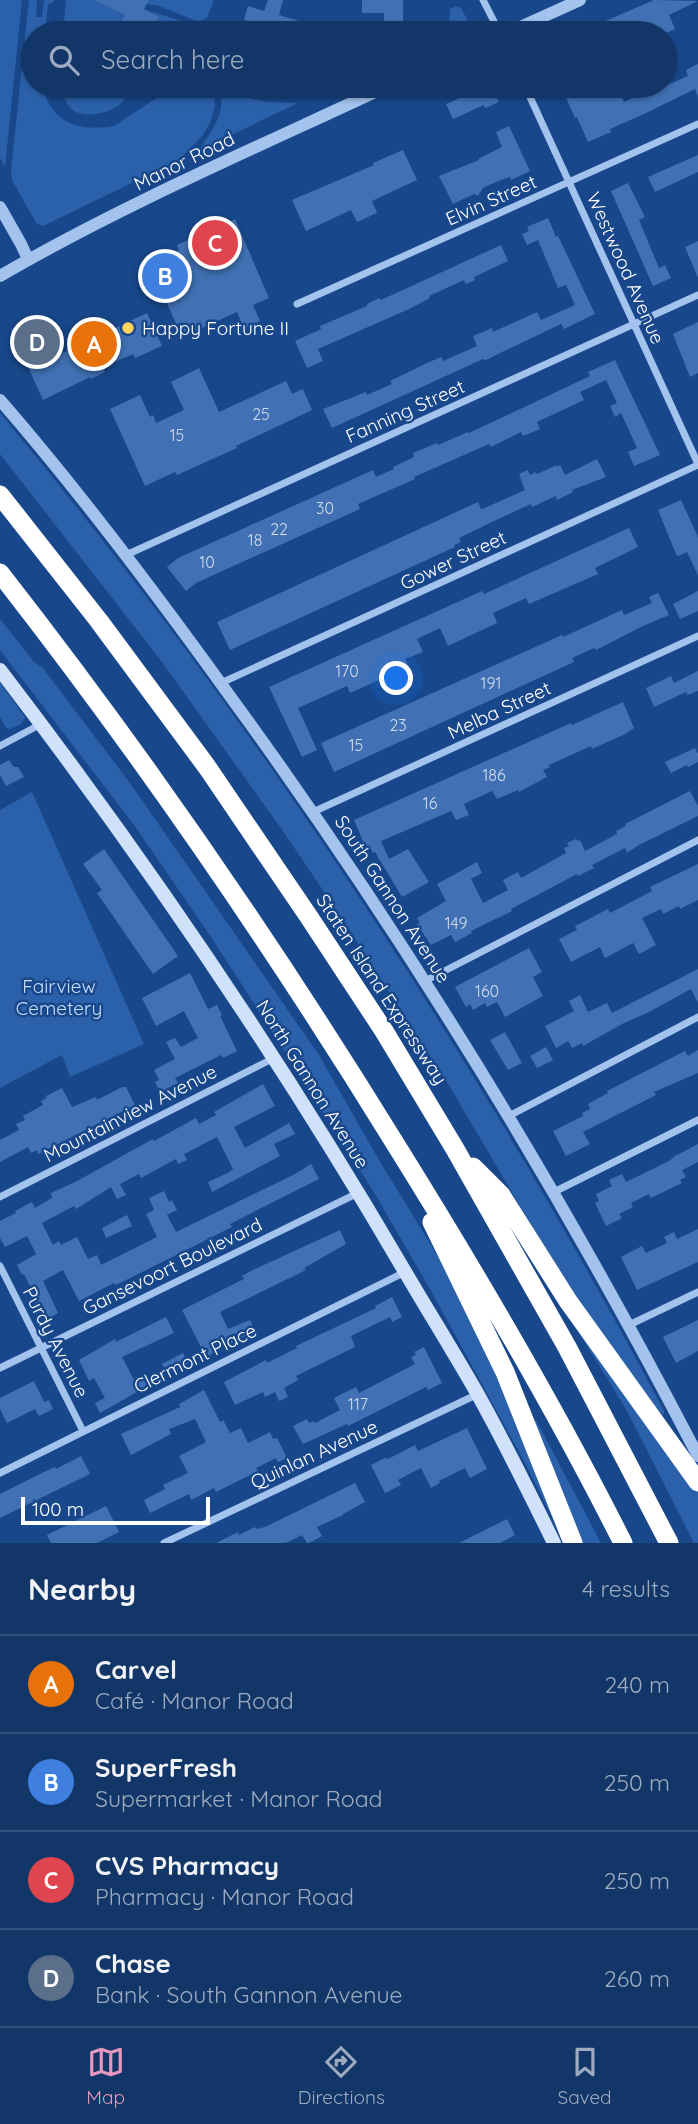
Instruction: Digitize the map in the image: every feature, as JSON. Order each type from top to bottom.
[{"type":"highway","name":"Staten Island Expressway","points":[[0,495],[127,658],[246,822],[409,1070],[567,1347],[669,1543]]},
{"type":"highway","points":[[0,573],[108,715],[221,873],[297,987],[467,1259],[623,1543]]},
{"type":"highway","points":[[395,1142],[454,1270],[494,1348],[573,1543]]},
{"type":"highway","points":[[455,1149],[501,1195],[568,1301],[698,1482]]},
{"type":"main road","name":"North Gannon Avenue","points":[[0,670],[162,890],[274,1058],[359,1193],[478,1394],[554,1543]]},
{"type":"street","points":[[483,0],[494,21]]},
{"type":"street","points":[[533,21],[580,0]]},
{"type":"street","name":"Manor Road","points":[[0,276],[118,214],[363,98]]},
{"type":"street","name":"Westwood Avenue","points":[[531,98],[698,465]]},
{"type":"street","name":"Elvin Street","points":[[297,304],[698,124]]},
{"type":"street","points":[[0,207],[28,260]]},
{"type":"street","name":"Fanning Street","points":[[125,555],[698,295]]},
{"type":"street","name":"South Gannon Avenue","points":[[0,400],[125,555],[221,683],[313,812],[425,981],[554,1192],[629,1325],[698,1456]]},
{"type":"street","name":"Gower Street","points":[[221,683],[698,465]]},
{"type":"street","name":"Melba Street","points":[[313,812],[698,636]]},
{"type":"street","points":[[1,742],[41,724]]},
{"type":"street","points":[[425,981],[698,840]]},
{"type":"street","points":[[509,1116],[698,1017]]},
{"type":"street","name":"Mountainview Avenue","points":[[0,1197],[274,1058]]},
{"type":"street","points":[[554,1192],[698,1120]]},
{"type":"street","name":"Gansevoort Boulevard","points":[[0,1368],[359,1193]]},
{"type":"street","name":"Purdy Avenue","points":[[0,1266],[83,1432]]},
{"type":"street","name":"Clermont Place","points":[[0,1473],[405,1272]]},
{"type":"street","points":[[629,1325],[698,1292]]},
{"type":"street","name":"Quinlan Avenue","points":[[164,1543],[478,1394]]},
{"type":"green space","points":[[0,0],[22,0],[5,167],[0,158]]},
{"type":"green space","points":[[29,0],[37,0],[36,17],[42,17],[44,0],[54,0],[48,4],[46,21],[27,21]]},
{"type":"green space","points":[[66,0],[108,0],[106,5],[125,15],[122,21],[64,21]]},
{"type":"green space","points":[[149,0],[214,0],[207,18],[201,21],[146,4]]},
{"type":"green space","points":[[456,6],[461,8],[468,21],[449,21],[450,9]]},
{"type":"green space","points":[[146,10],[181,21],[157,21],[159,17]]},
{"type":"green space","points":[[21,76],[21,98],[47,98],[52,109],[68,122],[78,126],[114,126],[157,98],[214,98],[211,121],[203,135],[179,160],[43,226],[36,223],[12,180]]},
{"type":"green space","points":[[221,98],[298,103],[200,150],[214,127]]},
{"type":"green space","points":[[65,99],[125,99],[108,111],[86,114],[73,110]]},
{"type":"green space","points":[[0,413],[185,649],[358,895],[517,1149],[592,1279],[664,1415],[564,1281],[450,1087],[283,831],[162,662],[0,454]]},
{"type":"green space","points":[[0,619],[34,662],[42,667],[130,783],[319,1055],[473,1314],[560,1533],[525,1463],[375,1194],[209,934],[134,825],[0,650]]},
{"type":"green space","points":[[0,683],[25,717],[21,724],[10,729],[6,728],[0,717]]},
{"type":"green space","name":"Fairview Cemetery","points":[[32,792],[144,1044],[70,1077],[62,1055],[0,1088],[0,810]]},
{"type":"green space","points":[[576,1328],[698,1489],[698,1543],[694,1543],[627,1411]]},
{"type":"green space","points":[[536,1420],[601,1543],[581,1543],[533,1421]]},
{"type":"building","points":[[95,0],[149,0],[144,9],[159,17],[157,21],[122,21],[125,15]]},
{"type":"building","points":[[268,0],[283,0],[279,15],[299,21],[244,20],[248,6],[264,11]]},
{"type":"building","points":[[362,0],[403,0],[403,21],[384,21],[384,13],[362,13]]},
{"type":"building","points":[[654,0],[698,1],[669,15],[672,21],[606,21]]},
{"type":"building","points":[[698,64],[698,97],[695,89],[677,98],[677,81],[688,76],[686,70]]},
{"type":"building","points":[[460,98],[497,98],[499,102],[485,108],[484,105],[453,119],[446,104]]},
{"type":"building","points":[[566,98],[622,98],[624,102],[633,98],[677,98],[588,142]]},
{"type":"building","points":[[509,126],[530,171],[511,180],[510,177],[496,182],[483,188],[478,196],[474,194],[453,204],[439,176],[479,160],[502,147],[496,132]]},
{"type":"building","points":[[403,150],[417,180],[372,201],[377,213],[357,222],[351,210],[306,231],[292,200]]},
{"type":"building","points":[[698,155],[698,172],[655,192],[648,177]]},
{"type":"building","points":[[628,183],[645,217],[639,220],[659,268],[665,265],[671,278],[653,286],[611,191]]},
{"type":"building","points":[[548,218],[595,314],[564,329],[561,324],[332,428],[323,409],[366,392],[367,395],[427,363],[441,357],[443,361],[477,346],[473,336],[492,328],[493,332],[537,312],[541,320],[575,305],[566,285],[558,288],[538,240],[527,245],[522,234],[529,231],[527,227]]},
{"type":"building","points":[[235,219],[269,298],[253,305],[260,321],[244,329],[237,312],[182,337],[149,263],[179,250],[177,245]]},
{"type":"building","points":[[698,241],[698,278],[685,247]]},
{"type":"building","points":[[501,245],[508,261],[474,277],[475,280],[466,284],[464,280],[429,296],[430,298],[409,309],[318,349],[323,361],[307,368],[295,341],[379,298],[381,300]]},
{"type":"building","points":[[147,313],[162,346],[135,358],[133,354],[103,367],[105,372],[43,400],[11,329],[34,319],[48,350],[58,355]]},
{"type":"building","points":[[698,322],[698,373],[690,377],[673,334]]},
{"type":"building","points":[[615,360],[660,455],[634,466],[628,452],[637,448],[621,413],[615,417],[610,406],[617,403],[606,380],[580,392],[584,400],[537,422],[540,429],[523,436],[521,432],[491,447],[489,444],[414,477],[415,479],[358,504],[360,509],[196,583],[186,591],[167,567],[178,558],[373,470],[376,477],[394,469],[393,467],[414,457],[413,453],[469,433],[590,376],[588,372]]},
{"type":"building","points":[[199,368],[219,412],[286,381],[292,394],[303,389],[312,410],[236,446],[237,448],[145,486],[110,409],[140,395],[150,417],[153,415],[156,423],[184,410],[171,382]]},
{"type":"building","points":[[597,459],[606,477],[572,490],[573,492],[557,500],[556,496],[532,507],[531,504],[494,521],[459,538],[461,542],[454,545],[455,547],[230,650],[217,622],[478,502],[481,509],[525,490],[519,474],[528,470],[530,475],[536,472],[537,474],[560,465],[565,475]]},
{"type":"building","points":[[681,500],[698,537],[698,575],[687,552],[678,556],[676,554],[658,510]]},
{"type":"building","points":[[629,528],[638,547],[595,568],[598,574],[529,604],[526,598],[493,613],[497,623],[448,646],[440,628],[417,639],[423,652],[405,659],[413,676],[393,685],[388,676],[350,693],[347,686],[298,708],[317,750],[302,757],[269,687]]},
{"type":"building","points":[[698,591],[698,611],[680,619],[673,604]]},
{"type":"building","points":[[658,593],[669,615],[596,650],[594,648],[572,658],[574,662],[334,772],[321,743],[562,635],[563,637],[622,610],[624,615],[652,603],[649,597]]},
{"type":"building","points":[[698,671],[698,691],[687,695],[686,692],[654,707],[646,688],[671,676],[674,683]]},
{"type":"building","points":[[623,702],[634,728],[625,734],[549,765],[550,767],[543,770],[547,777],[519,792],[518,790],[497,799],[492,791],[464,804],[469,815],[456,820],[451,811],[381,841],[389,859],[408,849],[429,882],[402,897],[375,852],[373,853],[370,847],[366,848],[354,820]]},
{"type":"building","points":[[695,748],[698,762],[671,773],[665,762]]},
{"type":"building","points":[[9,760],[14,767],[18,767],[24,777],[6,786],[0,775],[0,765]]},
{"type":"building","points":[[690,791],[698,806],[698,816],[627,853],[625,848],[592,865],[594,868],[578,876],[577,874],[511,909],[512,911],[455,942],[451,935],[431,945],[417,924],[420,923],[417,918],[446,901],[437,884],[477,862],[482,873],[471,879],[483,903],[508,890],[503,880],[518,872],[521,878],[566,853],[564,848],[569,846],[567,843],[580,840],[585,851],[617,834],[616,831],[626,826],[625,824]]},
{"type":"building","points":[[104,849],[178,956],[153,974],[97,893],[102,890],[83,864]]},
{"type":"building","points":[[698,864],[698,900],[680,909],[679,906],[663,914],[661,909],[642,918],[656,945],[639,954],[633,943],[605,958],[600,947],[571,962],[559,939],[577,930],[575,926],[608,909],[610,913],[652,891],[650,887]]},
{"type":"building","points":[[529,948],[542,972],[533,977],[543,996],[505,1017],[497,1002],[487,1007],[485,1003],[473,1010],[470,1004],[466,1007],[455,987]]},
{"type":"building","points":[[698,969],[698,1003],[691,989],[583,1046],[582,1043],[572,1048],[568,1041],[556,1048],[545,1026],[574,1011],[569,1001],[580,995],[588,1012],[607,1003],[612,1013]]},
{"type":"building","points":[[190,973],[208,1009],[217,1005],[237,1051],[223,1058],[221,1055],[175,1078],[178,1083],[160,1092],[155,1082],[159,1080],[154,1070],[175,1059],[166,1042],[175,1038],[181,1047],[198,1038],[184,1011],[156,1026],[142,998]]},
{"type":"building","points":[[505,1032],[522,1063],[508,1070],[490,1040]]},
{"type":"building","points":[[546,1047],[553,1060],[537,1068],[530,1056]]},
{"type":"building","points":[[698,1050],[698,1073],[654,1092],[656,1095],[583,1132],[590,1144],[566,1156],[553,1131],[583,1116],[582,1113],[590,1109],[588,1104],[608,1093],[607,1091],[685,1051],[688,1056]]},
{"type":"building","points":[[263,1084],[275,1106],[234,1127],[245,1148],[289,1123],[295,1134],[274,1144],[280,1156],[212,1192],[208,1182],[233,1169],[217,1137],[184,1154],[187,1160],[178,1164],[176,1159],[141,1178],[139,1174],[120,1184],[126,1195],[117,1199],[111,1187],[76,1209],[74,1206],[42,1223],[53,1245],[59,1241],[61,1245],[77,1237],[88,1259],[97,1255],[101,1265],[157,1237],[146,1214],[154,1210],[149,1198],[164,1191],[177,1210],[167,1215],[176,1232],[311,1164],[319,1179],[230,1224],[232,1227],[79,1301],[63,1270],[43,1281],[58,1313],[46,1320],[17,1265],[36,1254],[27,1236],[5,1247],[0,1238],[0,1221],[32,1202],[35,1208],[52,1198],[51,1193],[196,1118],[199,1124],[216,1115],[214,1112]]},
{"type":"building","points":[[126,1087],[135,1105],[38,1154],[37,1150],[31,1153],[28,1147],[0,1162],[0,1140],[19,1130],[16,1124],[25,1120],[23,1116],[43,1105],[41,1101],[47,1098],[46,1096],[62,1088],[72,1107],[96,1097],[97,1100]]},
{"type":"building","points":[[698,1144],[698,1162],[682,1170],[686,1177],[680,1180],[682,1183],[651,1198],[649,1194],[631,1203],[633,1207],[619,1214],[622,1218],[606,1226],[595,1203],[599,1201],[596,1194],[612,1186],[609,1180],[622,1174],[626,1182]]},
{"type":"building","points":[[127,1215],[132,1226],[106,1238],[102,1228]]},
{"type":"building","points":[[698,1229],[698,1262],[637,1290],[621,1257],[642,1246],[646,1253],[667,1243],[664,1237],[674,1232],[677,1239]]},
{"type":"building","points":[[340,1230],[346,1244],[304,1268],[306,1270],[220,1312],[228,1329],[250,1320],[255,1330],[206,1357],[182,1310],[244,1279],[242,1276],[253,1270]]},
{"type":"building","points":[[392,1297],[402,1317],[392,1322],[390,1317],[351,1336],[355,1347],[296,1376],[298,1380],[284,1388],[288,1397],[279,1401],[275,1392],[265,1397],[263,1392],[235,1405],[224,1382],[266,1360],[267,1363],[297,1348],[296,1346],[376,1308],[375,1306]]},
{"type":"building","points":[[166,1317],[174,1333],[122,1357],[134,1380],[144,1375],[149,1385],[100,1413],[95,1403],[105,1398],[94,1378],[89,1381],[79,1360],[115,1339],[116,1342]]},
{"type":"building","points":[[698,1320],[698,1351],[676,1363],[663,1337]]},
{"type":"building","points":[[424,1347],[442,1383],[428,1390],[426,1387],[348,1426],[347,1424],[303,1444],[293,1426],[307,1419],[309,1423],[315,1423],[340,1410],[334,1398],[356,1387],[359,1393],[415,1364],[411,1357],[416,1355],[414,1352]]},
{"type":"building","points":[[183,1353],[188,1364],[168,1374],[162,1364]]},
{"type":"building","points":[[34,1381],[44,1402],[49,1400],[53,1409],[39,1416],[35,1409],[7,1423],[0,1409],[0,1398]]},
{"type":"building","points":[[204,1390],[220,1422],[223,1420],[230,1433],[241,1428],[248,1443],[270,1432],[273,1439],[277,1438],[287,1458],[278,1462],[276,1458],[256,1468],[258,1471],[216,1492],[214,1488],[191,1500],[189,1494],[150,1513],[144,1500],[165,1489],[163,1485],[188,1473],[179,1456],[206,1442],[195,1419],[169,1429],[171,1434],[131,1455],[121,1434],[180,1407],[179,1404]]},
{"type":"building","points":[[467,1428],[487,1469],[470,1478],[465,1468],[431,1488],[421,1468],[398,1480],[401,1485],[385,1493],[371,1465],[415,1445],[418,1451]]},
{"type":"building","points":[[81,1456],[90,1474],[0,1518],[0,1494]]},
{"type":"building","points":[[355,1483],[365,1502],[317,1527],[322,1536],[309,1543],[302,1535],[286,1543],[216,1543],[238,1532],[239,1535],[255,1527],[265,1527]]},
{"type":"building","points":[[106,1506],[119,1532],[97,1543],[51,1543],[47,1535]]},
{"type":"building","points":[[507,1519],[515,1535],[500,1543],[459,1543]]},
{"type":"place","name":"CVS Pharmacy","points":[[215,243]]},
{"type":"place","name":"SuperFresh","points":[[165,276]]},
{"type":"place","name":"Happy Fortune II","points":[[128,328]]},
{"type":"place","name":"Chase","points":[[37,342]]},
{"type":"place","name":"Carvel","points":[[94,344]]}]
